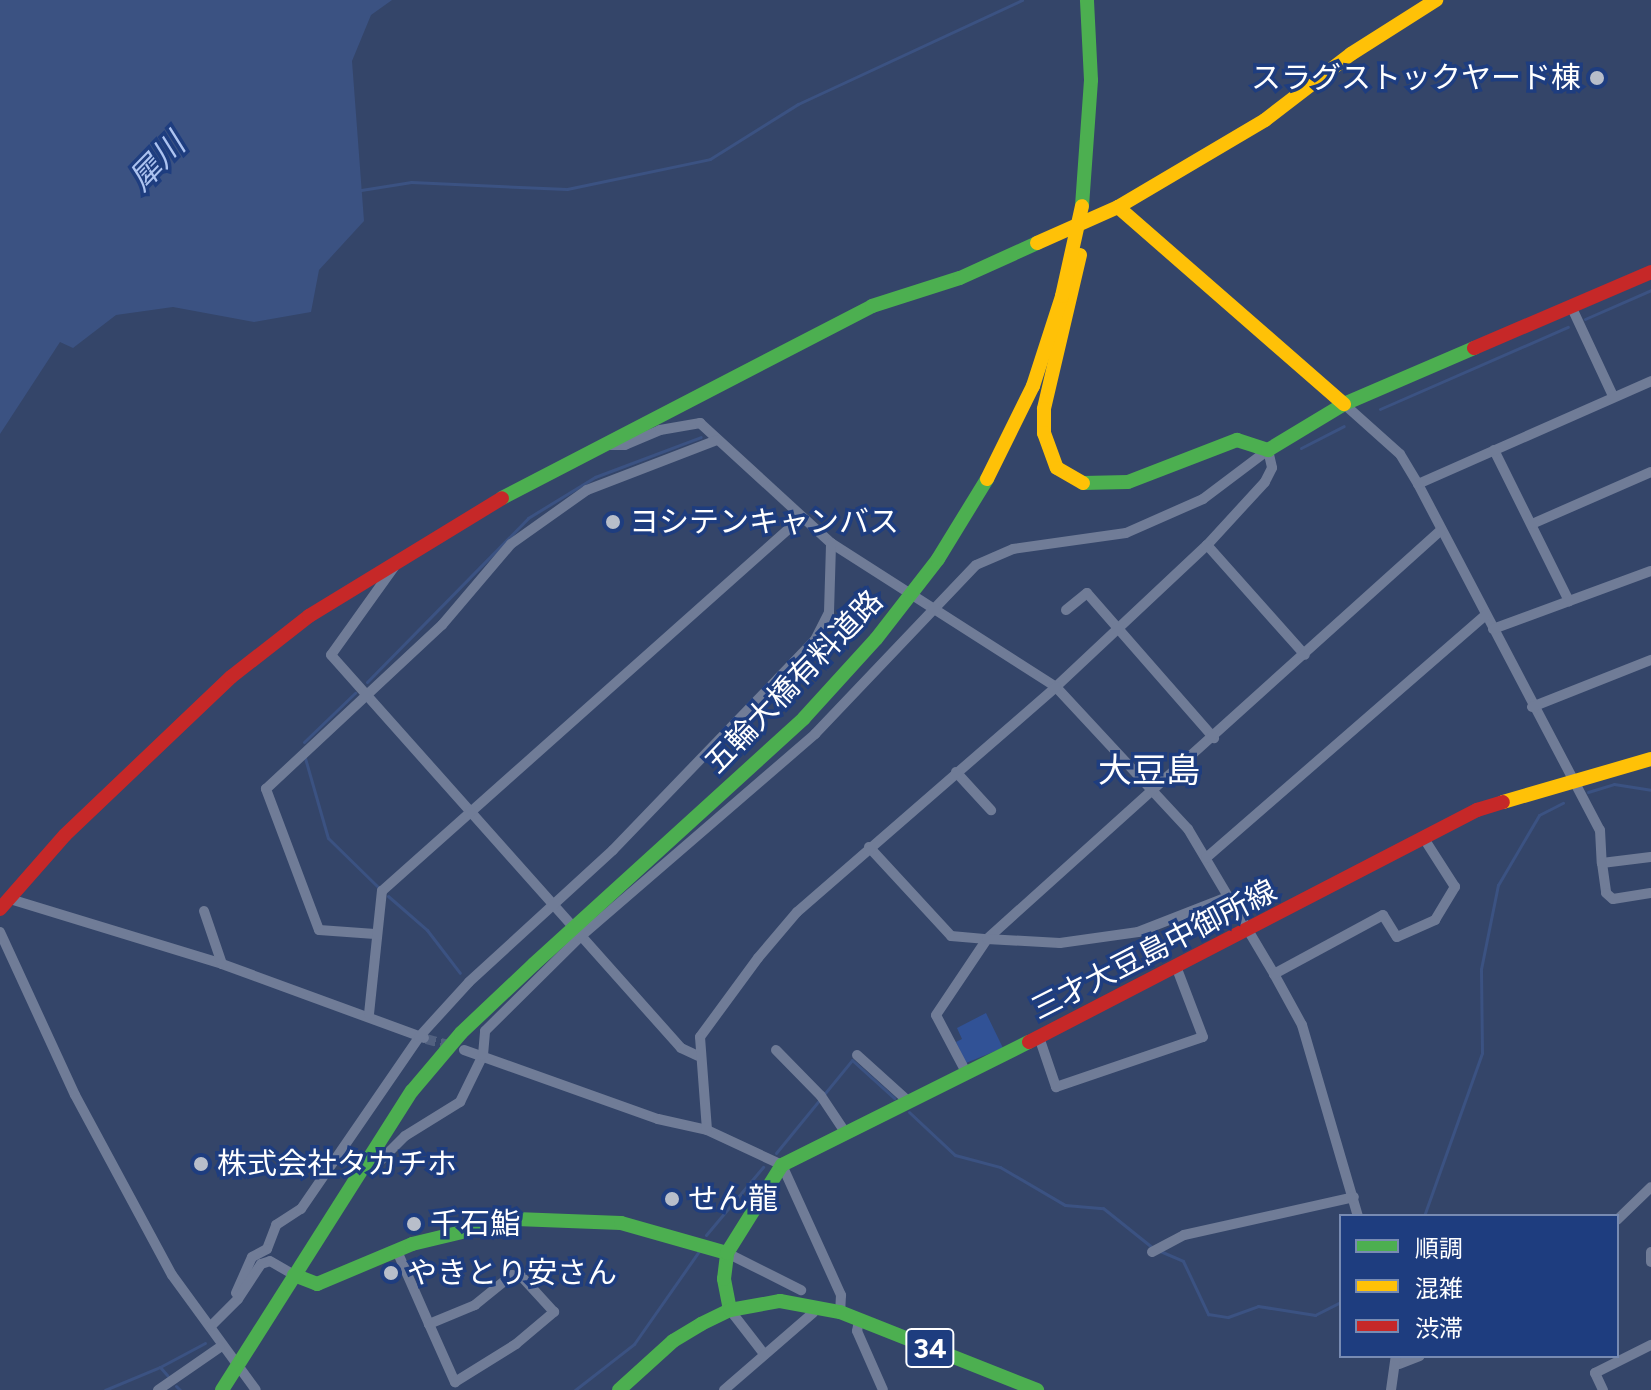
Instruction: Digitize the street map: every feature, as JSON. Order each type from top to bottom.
[{"type":"main road","name":"五輪大橋有料道路","points":[[294,1275],[412,1091],[461,1033],[804,718],[876,639],[938,559],[988,477],[1033,386],[1062,296],[1082,206],[1091,80],[1087,0]]},
{"type":"main road","points":[[5,904],[65,835],[231,677],[309,616],[394,567],[481,509],[872,306],[960,278],[1118,207],[1265,120],[1351,54],[1436,0]]},
{"type":"main road","points":[[1082,206],[1075,291],[1044,409],[1044,433],[1057,468],[1083,483],[1128,482],[1237,440],[1268,450],[1344,404],[1651,272]]},
{"type":"main road","points":[[1118,207],[1344,404]]},
{"type":"main road","name":"三才大豆島中御所線","points":[[782,1165],[1177,969],[1510,796],[1651,759]]},
{"type":"main road","points":[[730,1310],[724,1279],[727,1253],[782,1165]]},
{"type":"main road","points":[[222,1390],[294,1275],[317,1284],[456,1230],[516,1219],[621,1223],[727,1253]]},
{"type":"main road","name":"34","points":[[619,1390],[673,1341],[730,1310],[780,1301],[840,1312],[1037,1390]]},
{"type":"street","points":[[1571,306],[1613,396]]},
{"type":"street","points":[[1418,484],[1651,381]]},
{"type":"street","points":[[1344,404],[1400,454],[1418,484],[1532,707],[1574,778],[1600,830],[1606,893],[1613,899],[1651,893]]},
{"type":"street","points":[[600,445],[625,445],[660,430],[700,423],[831,543],[1056,687],[1152,790],[1206,858],[1274,974],[1302,1025],[1358,1214]]},
{"type":"street","points":[[375,934],[319,930],[266,789],[442,625],[511,544],[605,482],[717,440]]},
{"type":"street","points":[[380,1161],[405,1136],[460,1102],[483,1055],[485,1031],[580,937],[815,734],[967,573],[996,553],[1126,533],[1203,499],[1268,450],[1272,468],[1265,482],[1207,545],[1056,687],[797,912],[758,958],[700,1037],[698,1056],[707,1130]]},
{"type":"street","points":[[1494,450],[1569,601]]},
{"type":"street","points":[[1532,524],[1651,472]]},
{"type":"street","points":[[369,1014],[375,934],[382,891],[802,517]]},
{"type":"street","points":[[966,1072],[936,1015],[987,939],[1214,738],[1440,531]]},
{"type":"street","points":[[232,1307],[252,1257],[267,1249],[276,1225],[301,1209],[423,1038],[469,982],[623,840],[815,640],[829,612],[831,543]]},
{"type":"street","points":[[1207,545],[1305,655]]},
{"type":"street","points":[[394,567],[331,655],[681,1048],[698,1056]]},
{"type":"street","points":[[1493,629],[1651,572]]},
{"type":"street","points":[[1066,610],[1087,593],[1214,738]]},
{"type":"street","points":[[1206,858],[1486,615]]},
{"type":"street","points":[[1532,707],[1651,660]]},
{"type":"street","points":[[956,772],[991,810]]},
{"type":"street","points":[[1274,974],[1383,915],[1397,937],[1435,920],[1455,887],[1425,840]]},
{"type":"street","points":[[869,847],[951,936],[1060,943],[1138,932],[1228,897]]},
{"type":"street","points":[[1602,863],[1651,857]]},
{"type":"street","points":[[5,904],[222,964],[369,1014],[423,1038]]},
{"type":"street","points":[[204,911],[222,964]]},
{"type":"street","points":[[0,932],[75,1095],[172,1275],[211,1326],[220,1347],[256,1390]]},
{"type":"street","points":[[1039,1037],[1056,1087],[1203,1037],[1177,969]]},
{"type":"street","points":[[464,1050],[658,1119],[707,1130],[782,1165],[841,1295],[840,1312]]},
{"type":"street","points":[[776,1050],[823,1100],[845,1132]]},
{"type":"street","points":[[857,1055],[908,1101]]},
{"type":"street","points":[[1619,1218],[1651,1187]]},
{"type":"street","points":[[1156,1249],[1184,1235],[1354,1197]]},
{"type":"street","points":[[267,1249],[294,1275]]},
{"type":"street","points":[[397,1251],[429,1324],[455,1382],[516,1344],[554,1312],[522,1277],[512,1275],[475,1305],[429,1324]]},
{"type":"street","points":[[1651,1252],[1651,1262]]},
{"type":"street","points":[[727,1253],[801,1290]]},
{"type":"street","points":[[211,1326],[232,1307],[265,1262],[294,1275]]},
{"type":"street","points":[[730,1310],[764,1354]]},
{"type":"street","points":[[724,1390],[813,1313]]},
{"type":"street","points":[[859,1320],[857,1331],[883,1390]]},
{"type":"street","points":[[1603,1390],[1595,1373],[1651,1345]]},
{"type":"street","points":[[158,1390],[220,1347]]},
{"type":"street","points":[[1391,1390],[1391,1375],[1398,1360]]},
{"type":"shaded area","points":[[986,1013],[1003,1048],[966,1063],[956,1042],[962,1039],[957,1028]]},
{"type":"water","name":"犀川","points":[[0,0],[392,0],[371,15],[352,61],[364,221],[319,270],[311,312],[254,322],[173,307],[116,315],[73,348],[60,342],[0,434]]},
{"type":"waterway","points":[[361,190],[411,182],[567,189],[710,159],[798,104],[1022,0]]},
{"type":"waterway","points":[[1585,319],[1651,290]]},
{"type":"waterway","points":[[1380,409],[1568,327]]},
{"type":"waterway","points":[[1301,448],[1344,426]]},
{"type":"waterway","points":[[367,682],[528,518],[595,477],[701,437]]},
{"type":"waterway","points":[[304,742],[355,693]]},
{"type":"waterway","points":[[305,758],[328,838],[378,887]]},
{"type":"waterway","points":[[1588,792],[1614,784],[1651,790]]},
{"type":"waterway","points":[[1425,1214],[1482,1053],[1481,969],[1498,885],[1539,815],[1563,803]]},
{"type":"waterway","points":[[388,896],[427,930],[460,973]]},
{"type":"waterway","points":[[776,1153],[852,1060],[894,1098]]},
{"type":"waterway","points":[[909,1112],[955,1155],[1000,1167],[1065,1205],[1103,1208],[1153,1248]]},
{"type":"waterway","points":[[706,1235],[763,1167]]},
{"type":"waterway","points":[[575,1390],[634,1344],[699,1251]]},
{"type":"waterway","points":[[1160,1251],[1183,1261],[1208,1314],[1228,1317],[1258,1306],[1315,1315],[1339,1303]]},
{"type":"waterway","points":[[160,1367],[205,1343]]},
{"type":"waterway","points":[[105,1390],[160,1367],[167,1375]]},
{"type":"waterway","points":[[176,1386],[180,1390]]},
{"type":"tunnel","points":[[426,1039],[455,1047]]},
{"type":"traffic: fast","points":[[1082,206],[1091,80],[1087,0]]},
{"type":"traffic: fast","points":[[502,498],[872,306],[960,278],[1037,243]]},
{"type":"traffic: fast","points":[[1083,483],[1128,482],[1237,440],[1268,450],[1344,404],[1474,348]]},
{"type":"traffic: fast","points":[[534,964],[804,718],[876,639],[938,559],[987,479]]},
{"type":"traffic: fast","points":[[222,1390],[412,1091],[461,1033],[534,964]]},
{"type":"traffic: fast","points":[[730,1310],[724,1279],[727,1253],[782,1165],[1029,1042]]},
{"type":"traffic: fast","points":[[294,1275],[317,1284],[412,1244],[516,1219],[621,1223],[727,1253]]},
{"type":"traffic: fast","points":[[619,1390],[673,1341],[701,1324],[730,1310],[780,1301],[840,1312],[1037,1390]]},
{"type":"traffic: slow","points":[[1037,243],[1118,207],[1265,120],[1351,54],[1436,0]]},
{"type":"traffic: slow","points":[[987,479],[1033,386],[1062,296],[1082,206]]},
{"type":"traffic: slow","points":[[1118,207],[1344,404]]},
{"type":"traffic: slow","points":[[1080,255],[1044,409],[1044,433],[1057,468],[1083,483]]},
{"type":"traffic: slow","points":[[1503,802],[1651,759]]},
{"type":"traffic: jam","points":[[1474,348],[1651,272]]},
{"type":"traffic: jam","points":[[0,909],[65,835],[231,677],[309,616],[502,498]]},
{"type":"traffic: jam","points":[[1029,1042],[1477,810],[1503,802]]},
{"type":"place","name":"スラグストックヤード棟","points":[[1597,78]]},
{"type":"place","name":"ヨシテンキャンバス","points":[[613,522]]},
{"type":"place","name":"株式会社タカチホ","points":[[201,1164]]},
{"type":"place","name":"せん龍","points":[[672,1199]]},
{"type":"place","name":"千石鮨","points":[[414,1224]]},
{"type":"place","name":"やきとり安さん","points":[[391,1273]]},
{"type":"district","name":"大豆島","points":[[1149,771]]}]
